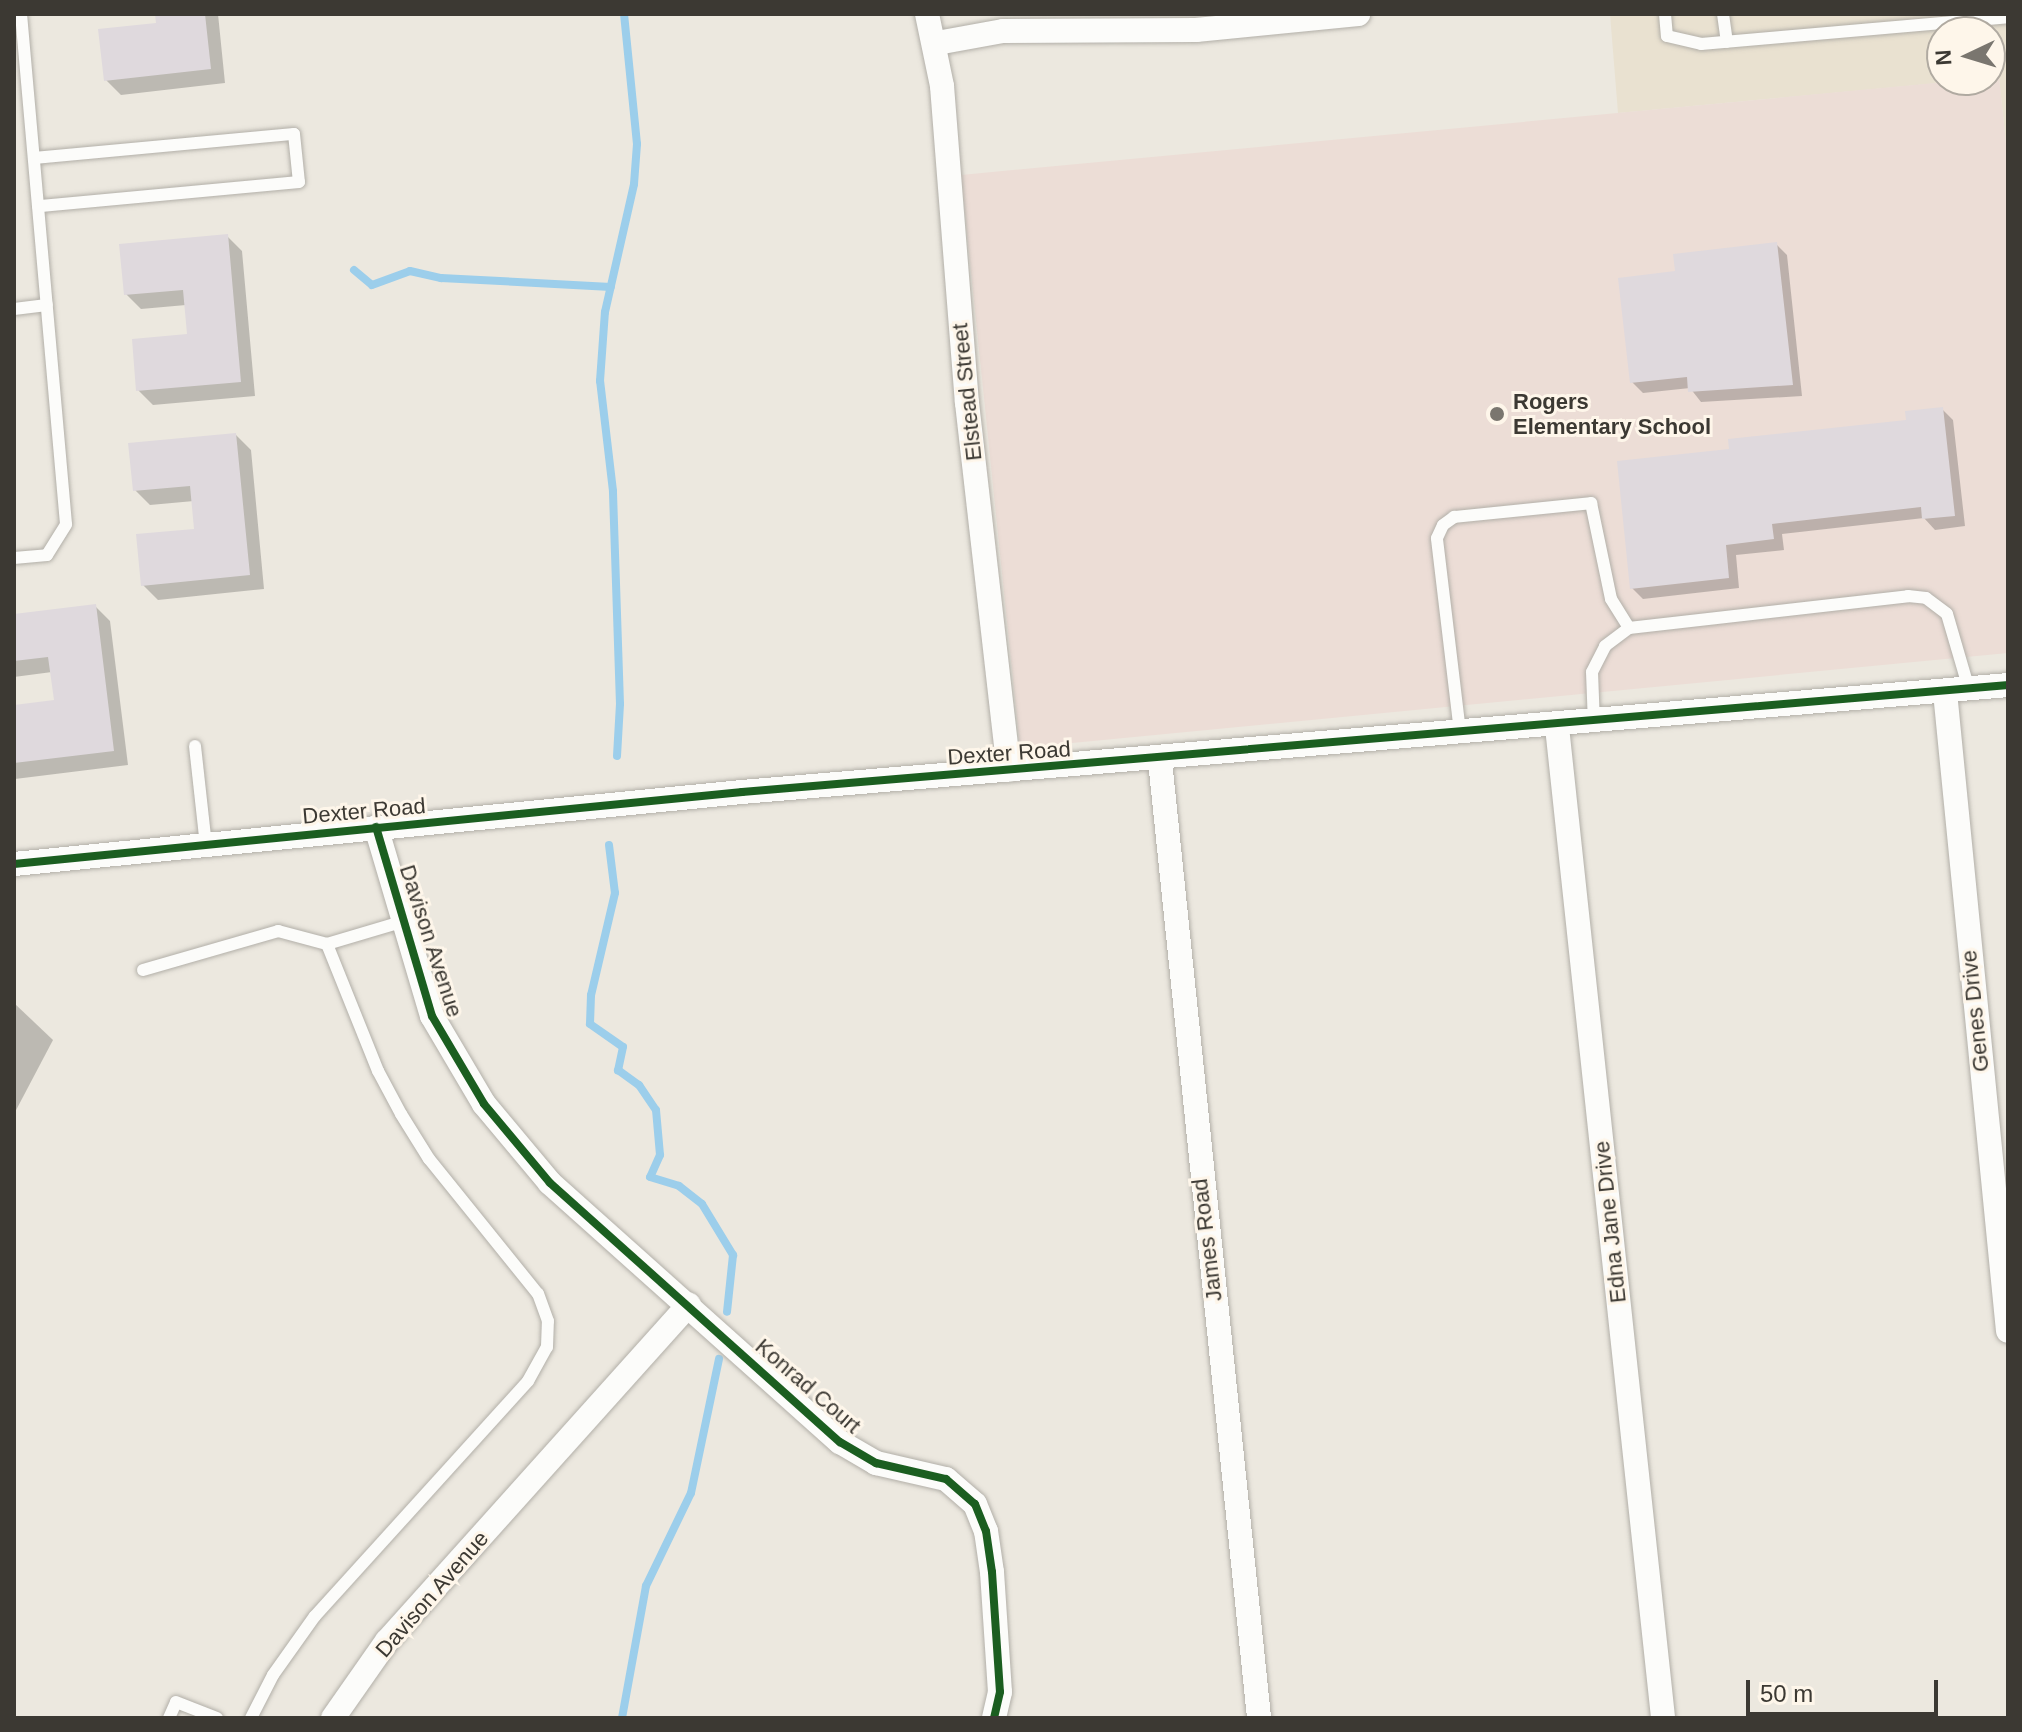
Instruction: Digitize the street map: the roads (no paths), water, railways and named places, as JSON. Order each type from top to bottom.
[{"type":"street","name":"Elstead Street","points":[[927,14],[937,43],[967,403],[1009,770]]},
{"type":"street","points":[[937,43],[1003,31],[1094,21],[1196,30],[1358,14]]},
{"type":"street","name":"Dexter Road","points":[[14,864],[376,827],[1009,770],[1160,761],[2008,685]]},
{"type":"street","name":"Genes Drive","points":[[1957,690],[2008,1331]]},
{"type":"street","name":"Edna Jane Drive","points":[[1557,727],[1663,1718]]},
{"type":"street","name":"James Road","points":[[1160,761],[1259,1718]]},
{"type":"street","name":"Davison Avenue","points":[[333,1718],[387,1641],[689,1305],[550,1183],[484,1104],[432,1016],[376,827]]},
{"type":"street","name":"Konrad Court","points":[[689,1305],[840,1442],[876,1463],[946,1479],[975,1504],[986,1531],[992,1572],[1000,1692],[994,1718]]},
{"type":"lane","points":[[14,558],[47,555],[66,524],[34,158],[20,76],[21,14]]},
{"type":"lane","points":[[1665,14],[1667,36],[1701,44],[2008,17]]},
{"type":"lane","points":[[1723,14],[1727,42]]},
{"type":"lane","points":[[34,158],[294,134],[299,182],[38,206]]},
{"type":"lane","points":[[14,309],[47,305]]},
{"type":"lane","points":[[1460,735],[1437,538],[1454,517],[1591,503],[1611,599],[1629,628]]},
{"type":"lane","points":[[1594,724],[1592,672],[1605,646],[1629,628],[1908,596],[1926,598],[1947,614],[1957,690]]},
{"type":"lane","points":[[195,746],[206,845]]},
{"type":"lane","points":[[143,970],[278,931],[327,944],[404,921]]},
{"type":"lane","points":[[251,1718],[273,1675],[315,1616],[528,1381],[547,1347],[548,1321],[538,1294],[429,1159],[401,1114],[378,1071],[327,944]]},
{"type":"lane","points":[[169,1718],[176,1702],[217,1718]]},
{"type":"waterway","points":[[617,756],[620,704],[613,491],[600,381],[605,312],[634,184],[637,144],[624,14]]},
{"type":"waterway","points":[[354,270],[372,285],[410,271],[441,278],[611,287]]},
{"type":"waterway","points":[[609,845],[615,893],[591,995],[590,1024],[623,1047],[618,1070],[639,1085],[656,1110],[660,1155],[650,1177],[679,1186],[702,1204],[733,1255],[727,1312]]},
{"type":"waterway","points":[[622,1718],[646,1586],[691,1493],[719,1359]]},
{"type":"place","name":"Rogers Elementary School","points":[[1497,414]]}]
